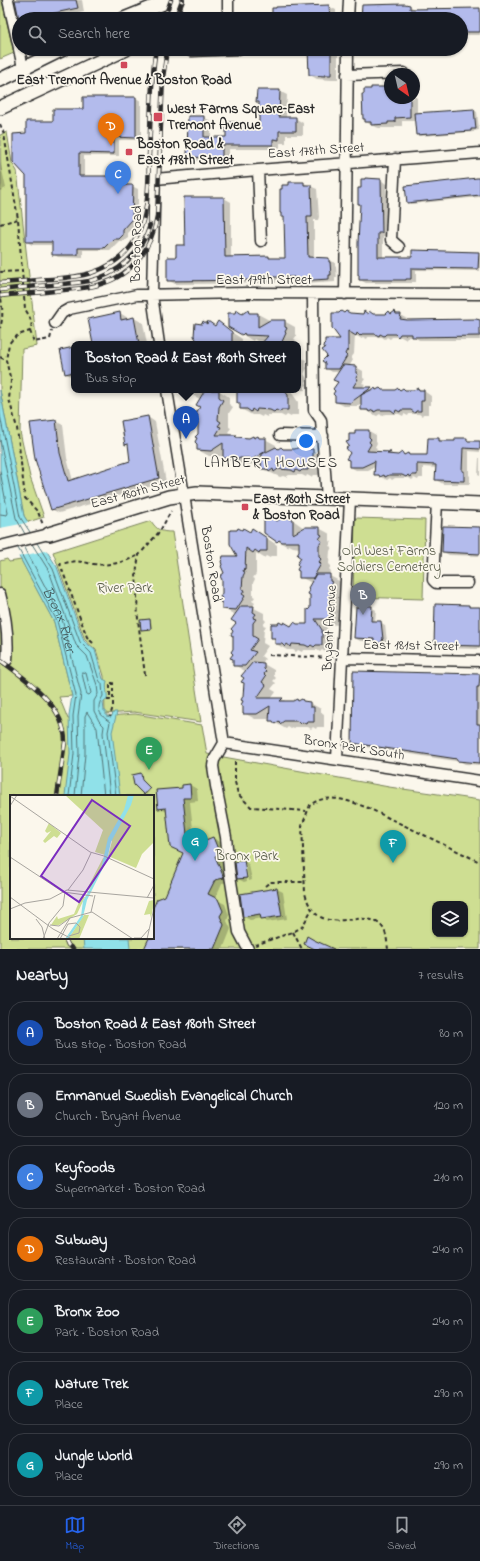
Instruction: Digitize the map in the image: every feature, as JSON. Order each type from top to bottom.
[{"type":"main road","points":[[142,12],[172,0]]},
{"type":"main road","points":[[172,12],[177,0]]},
{"type":"main road","points":[[0,80],[48,56]]},
{"type":"main road","points":[[0,108],[109,56]]},
{"type":"main road","name":"East 180th Street","points":[[44,536],[183,494],[197,493],[480,504]]},
{"type":"street","points":[[8,0],[12,15]]},
{"type":"street","points":[[228,0],[228,12]]},
{"type":"street","points":[[348,12],[349,0]]},
{"type":"street","points":[[20,56],[23,68]]},
{"type":"street","name":"Boston Road","points":[[159,341],[152,295],[157,87],[160,56]]},
{"type":"street","points":[[345,294],[348,56]]},
{"type":"street","points":[[347,75],[384,74]]},
{"type":"street","name":"East 178th Street","points":[[154,179],[480,153]]},
{"type":"street","points":[[395,159],[391,240],[399,247]]},
{"type":"street","points":[[258,170],[261,241]]},
{"type":"street","points":[[313,294],[314,410],[321,420],[327,498]]},
{"type":"street","name":"East 179th Street","points":[[55,323],[62,314],[69,309],[132,295],[480,294]]},
{"type":"street","name":"Boston Road","points":[[167,393],[224,743]]},
{"type":"street","points":[[280,435],[323,436]]},
{"type":"street","name":"Bryant Avenue","points":[[337,759],[350,499]]},
{"type":"street","points":[[438,502],[433,580],[436,583],[468,583]]},
{"type":"street","name":"East 180th Street","points":[[0,546],[44,536]]},
{"type":"street","points":[[0,594],[5,613],[9,644],[7,660]]},
{"type":"street","name":"East 181st Street","points":[[342,658],[480,661]]},
{"type":"street","points":[[224,743],[214,760],[213,766],[226,837],[229,869],[239,932],[248,948]]},
{"type":"street","name":"Bronx Park South","points":[[224,743],[480,781]]},
{"type":"path","points":[[0,124],[4,134],[18,219],[25,309],[30,317],[32,327],[30,331],[34,342],[50,339]]},
{"type":"path","points":[[0,224],[18,219]]},
{"type":"path","points":[[0,272],[23,271]]},
{"type":"path","points":[[0,292],[2,303],[2,324],[0,328]]},
{"type":"path","points":[[30,331],[18,335],[11,340],[8,344],[6,360],[11,381],[9,399],[17,428],[25,498],[38,512],[42,522],[44,536]]},
{"type":"path","points":[[0,356],[6,360]]},
{"type":"path","points":[[93,643],[87,637],[60,564],[81,562],[92,564],[110,564],[127,561],[139,555],[160,531],[171,511]]},
{"type":"path","points":[[139,555],[136,573],[138,620],[145,675]]},
{"type":"path","points":[[269,655],[342,658]]},
{"type":"path","points":[[107,700],[110,700],[110,683],[113,683],[113,706],[110,717]]},
{"type":"path","points":[[235,761],[235,782],[238,794],[250,807],[306,810]]},
{"type":"path","points":[[388,949],[385,931],[377,923],[365,919],[342,921],[331,920],[318,916],[307,902],[304,882],[302,826],[306,810],[313,802],[325,798],[338,798],[368,808],[480,862]]},
{"type":"path","points":[[265,886],[270,882],[304,882]]},
{"type":"path","points":[[248,948],[293,932],[302,927],[312,909]]},
{"type":"path","points":[[293,932],[302,949]]},
{"type":"green space","points":[[0,0],[2,0],[12,44],[12,54],[0,59]]},
{"type":"green space","points":[[7,132],[12,163],[17,171],[37,346],[22,349],[20,432],[30,477],[44,517],[28,522],[24,516],[0,390],[0,135]]},
{"type":"green space","name":"Old West Farms Soldiers Cemetery","points":[[355,518],[425,520],[423,599],[353,597]]},
{"type":"green space","name":"River Park","points":[[151,521],[155,527],[160,530],[172,532],[201,722],[134,712],[105,714],[104,676],[96,650],[85,640],[53,552]]},
{"type":"green space","name":"Bronx Park","points":[[7,559],[9,562],[21,560],[54,622],[72,696],[59,697],[68,719],[135,714],[202,725],[207,754],[389,787],[480,800],[480,949],[0,949],[0,561]]},
{"type":"water","name":"Bronx River","points":[[0,390],[24,516],[57,567],[84,641],[95,650],[103,679],[107,681],[107,700],[103,702],[106,716],[111,717],[114,712],[117,712],[112,732],[120,795],[65,795],[70,754],[69,715],[72,696],[54,622],[21,560],[0,527]]},
{"type":"water","points":[[83,939],[129,939],[130,949],[84,949]]},
{"type":"pier","points":[[31,522],[49,550],[17,557],[0,528]]},
{"type":"building","points":[[15,0],[76,0],[78,8],[59,12],[18,12]]},
{"type":"building","points":[[405,4],[410,5],[410,9],[480,8],[480,32],[468,32],[468,12],[362,12],[362,5]]},
{"type":"building","points":[[329,5],[330,12],[272,12],[272,8]]},
{"type":"building","points":[[308,56],[331,56],[331,75],[309,75]]},
{"type":"building","points":[[371,87],[384,87],[384,104],[410,104],[410,117],[395,118],[395,122],[388,122],[388,124],[371,125],[371,122],[365,122],[365,119],[363,119],[362,94],[364,94],[364,89],[371,89]]},
{"type":"building","points":[[257,90],[280,90],[279,117],[296,117],[296,131],[279,131],[279,140],[273,139],[273,145],[222,145],[222,158],[187,157],[188,116],[204,116],[204,137],[226,137],[226,122],[239,122],[239,125],[259,125],[259,102],[256,102]]},
{"type":"building","points":[[83,97],[136,97],[136,138],[114,137],[114,154],[79,153],[79,176],[122,176],[122,185],[133,185],[132,220],[123,230],[123,235],[119,239],[113,239],[104,248],[78,248],[78,255],[52,255],[52,242],[26,242],[26,176],[13,162],[13,134],[26,133],[26,121],[53,121],[53,109],[83,109]]},
{"type":"building","points":[[474,109],[476,129],[471,129],[471,131],[416,135],[414,113]]},
{"type":"building","points":[[480,178],[480,195],[407,203],[405,186]]},
{"type":"building","points":[[361,179],[381,179],[382,233],[378,233],[378,257],[412,257],[412,250],[479,252],[478,269],[411,268],[411,279],[359,280],[358,243],[360,204],[358,204],[358,188],[361,188]]},
{"type":"building","points":[[289,182],[304,182],[304,185],[311,185],[312,217],[307,217],[308,257],[329,258],[331,275],[329,275],[329,279],[298,281],[298,279],[294,279],[294,277],[270,277],[270,280],[167,281],[167,257],[176,257],[176,245],[185,245],[184,197],[224,197],[225,257],[269,256],[269,258],[285,258],[284,217],[281,217],[280,213],[280,189],[282,189],[282,185],[289,185]]},
{"type":"building","points":[[236,310],[242,314],[248,310],[249,313],[258,313],[258,327],[270,320],[285,320],[285,327],[287,328],[282,341],[264,341],[268,336],[245,335],[244,333],[242,335],[228,327],[228,313],[235,313]]},
{"type":"building","points":[[341,311],[344,313],[346,311],[350,313],[363,314],[364,311],[368,314],[369,311],[373,314],[386,314],[389,311],[391,314],[395,311],[396,314],[401,314],[400,319],[407,320],[476,319],[480,320],[480,336],[412,337],[412,334],[400,334],[398,337],[395,334],[386,334],[384,336],[380,334],[379,336],[375,334],[362,334],[360,336],[357,333],[356,336],[348,331],[348,352],[347,350],[345,354],[347,356],[339,369],[325,369],[325,363],[322,361],[327,356],[322,350],[325,348],[323,345],[325,343],[325,339],[340,339],[332,328],[332,313],[339,313]]},
{"type":"building","points":[[120,312],[121,320],[134,317],[138,341],[92,341],[88,319]]},
{"type":"building","points":[[203,321],[207,324],[208,321],[215,326],[218,321],[232,332],[232,341],[197,341],[194,336],[195,323],[202,324]]},
{"type":"building","points":[[71,348],[71,373],[65,374],[60,350]]},
{"type":"building","points":[[343,365],[356,366],[356,373],[358,374],[356,378],[358,379],[353,387],[372,387],[350,403],[335,402],[335,396],[333,394],[335,391],[333,389],[338,382],[333,380]]},
{"type":"building","points":[[375,388],[376,390],[380,388],[382,390],[395,390],[398,388],[400,390],[403,388],[405,390],[414,390],[418,388],[419,390],[424,390],[424,401],[421,401],[421,411],[416,411],[415,413],[411,410],[401,410],[400,412],[396,410],[395,413],[391,410],[378,410],[374,412],[373,410],[369,412],[368,410],[361,410],[361,395]]},
{"type":"building","points":[[203,393],[219,393],[219,397],[223,400],[219,407],[218,420],[221,422],[218,426],[221,427],[216,435],[237,435],[235,436],[236,437],[249,438],[258,436],[259,438],[266,438],[266,451],[251,460],[249,458],[240,458],[236,460],[235,458],[231,460],[230,458],[223,458],[223,443],[211,451],[197,450],[197,444],[195,442],[197,438],[195,437],[198,434],[198,420],[196,419],[198,415],[196,413],[200,407],[196,405]]},
{"type":"building","points":[[237,393],[286,393],[288,395],[288,410],[281,410],[280,412],[276,410],[274,412],[270,410],[257,409],[256,412],[252,409],[251,412],[247,409],[240,409],[240,403],[237,403]]},
{"type":"building","points":[[148,416],[159,478],[51,510],[35,459],[30,423],[56,420],[60,453],[68,481],[130,461],[128,444],[125,445],[121,421]]},
{"type":"building","points":[[355,430],[369,430],[369,437],[371,439],[369,442],[371,444],[367,451],[391,452],[387,454],[398,455],[402,452],[404,455],[408,453],[409,455],[427,455],[428,438],[439,438],[439,441],[455,441],[455,438],[467,438],[467,441],[480,441],[480,449],[463,448],[462,471],[464,471],[464,481],[435,480],[436,465],[417,464],[417,475],[412,475],[411,477],[408,475],[406,477],[402,475],[389,475],[385,477],[384,475],[380,477],[379,475],[374,475],[375,461],[362,467],[349,467],[349,460],[346,459],[350,453],[346,448],[349,446],[346,442],[349,441],[349,434],[355,434]]},
{"type":"building","points":[[276,447],[278,449],[281,447],[283,449],[295,449],[299,447],[301,449],[304,447],[306,449],[313,449],[313,464],[308,464],[308,470],[302,470],[300,472],[296,470],[295,472],[291,470],[278,469],[274,472],[273,469],[269,472],[268,469],[261,469],[262,454]]},
{"type":"building","points":[[271,517],[277,521],[283,517],[284,519],[288,517],[293,519],[293,534],[305,527],[320,527],[320,534],[322,535],[319,539],[322,541],[319,545],[319,557],[321,559],[319,562],[321,564],[313,578],[299,578],[299,571],[297,570],[299,566],[297,564],[301,558],[297,555],[299,552],[299,542],[282,542],[279,540],[277,542],[264,533],[264,519],[270,519]]},
{"type":"building","points":[[443,526],[480,527],[480,554],[442,552]]},
{"type":"building","points":[[238,528],[242,530],[243,528],[250,532],[252,528],[267,538],[267,551],[260,551],[259,553],[255,550],[253,553],[246,548],[245,570],[244,568],[243,571],[245,572],[243,576],[242,589],[245,590],[242,594],[245,596],[236,610],[222,609],[222,603],[220,602],[222,598],[220,597],[222,593],[222,580],[220,576],[224,573],[221,566],[221,561],[223,556],[237,556],[230,544],[230,530],[237,530]]},
{"type":"building","points":[[316,574],[330,574],[330,581],[332,582],[330,586],[332,588],[330,591],[330,604],[332,608],[330,610],[332,613],[330,615],[330,619],[315,619],[322,630],[322,645],[316,645],[314,647],[311,645],[309,647],[305,645],[292,644],[291,647],[287,644],[285,647],[282,644],[275,644],[275,638],[271,638],[271,624],[278,624],[279,622],[283,624],[284,622],[291,626],[294,622],[297,624],[307,624],[307,609],[308,610],[310,608],[310,595],[308,594],[310,590],[308,588]]},
{"type":"building","points":[[435,604],[469,605],[469,607],[480,607],[480,646],[434,645]]},
{"type":"building","points":[[359,605],[372,606],[371,621],[381,621],[382,643],[374,643],[374,639],[354,638],[356,607],[359,607]]},
{"type":"building","points":[[241,606],[254,606],[253,612],[256,614],[253,618],[256,619],[253,623],[253,636],[258,639],[250,650],[256,652],[245,666],[233,666],[233,659],[230,658],[233,654],[231,652],[233,649],[233,636],[231,635],[233,631],[231,629],[236,623],[231,620]]},
{"type":"building","points":[[150,619],[151,629],[141,630],[140,620]]},
{"type":"building","points":[[253,662],[264,663],[264,669],[266,671],[264,674],[266,676],[262,682],[266,685],[257,698],[283,698],[280,701],[293,701],[297,699],[298,701],[302,699],[303,701],[310,702],[310,707],[314,707],[314,722],[307,722],[306,724],[302,722],[300,724],[297,721],[284,721],[280,724],[279,721],[275,724],[273,721],[269,721],[270,706],[257,714],[243,714],[243,706],[241,705],[243,701],[241,700],[243,696],[244,683],[241,682],[244,678],[241,676]]},
{"type":"building","points":[[353,671],[480,674],[479,687],[477,687],[477,724],[480,724],[480,763],[457,761],[457,759],[352,743]]},
{"type":"building","points":[[141,773],[142,780],[150,788],[144,795],[134,785],[132,775]]},
{"type":"building","points":[[190,784],[191,798],[183,798],[187,834],[203,841],[213,837],[220,854],[215,856],[224,878],[215,880],[208,894],[218,899],[223,911],[220,916],[224,925],[214,949],[144,949],[149,939],[154,939],[154,906],[157,899],[165,896],[183,853],[170,847],[166,808],[158,809],[156,790],[182,788],[182,785]]},
{"type":"building","points":[[244,860],[247,878],[237,879],[235,862]]},
{"type":"building","points":[[277,888],[282,916],[261,919],[260,914],[243,917],[240,894]]},
{"type":"building","points":[[307,936],[334,949],[315,949],[304,944]]},
{"type":"railway","points":[[167,12],[171,0]]},
{"type":"railway","points":[[178,12],[182,0]]},
{"type":"railway","points":[[0,283],[67,278],[91,273],[110,265],[124,254],[135,241],[146,210],[148,192],[152,89],[155,56]]},
{"type":"railway","points":[[0,296],[90,287],[112,280],[122,274],[139,259],[150,239],[157,217],[163,78],[166,56]]},
{"type":"railway","points":[[0,290],[89,281],[109,274],[135,253],[141,245],[150,225]]},
{"type":"railway","points":[[0,660],[22,676],[43,695],[59,716],[65,742],[57,795]]},
{"type":"railway","points":[[65,939],[68,945],[73,949]]},
{"type":"place","name":"East Tremont Avenue & Boston Road","points":[[124,65]]},
{"type":"place","name":"West Farms Square–East Tremont Avenue","points":[[158,117]]},
{"type":"place","name":"Subway","points":[[111,146]]},
{"type":"place","name":"Boston Road & East 178th Street","points":[[129,152]]},
{"type":"place","name":"Keyfoods","points":[[118,194]]},
{"type":"place","name":"Boston Road & East 180th Street","points":[[186,439]]},
{"type":"place","name":"East 180th Street & Boston Road","points":[[245,507]]},
{"type":"place","name":"Emmanuel Swedish Evangelical Church","points":[[363,615]]},
{"type":"place","name":"Bronx Zoo","points":[[149,770]]},
{"type":"place","name":"Jungle World","points":[[195,861]]},
{"type":"place","name":"Nature Trek","points":[[393,863]]},
{"type":"district","name":"LAMBERT HOUSES","points":[[271,463]]}]
